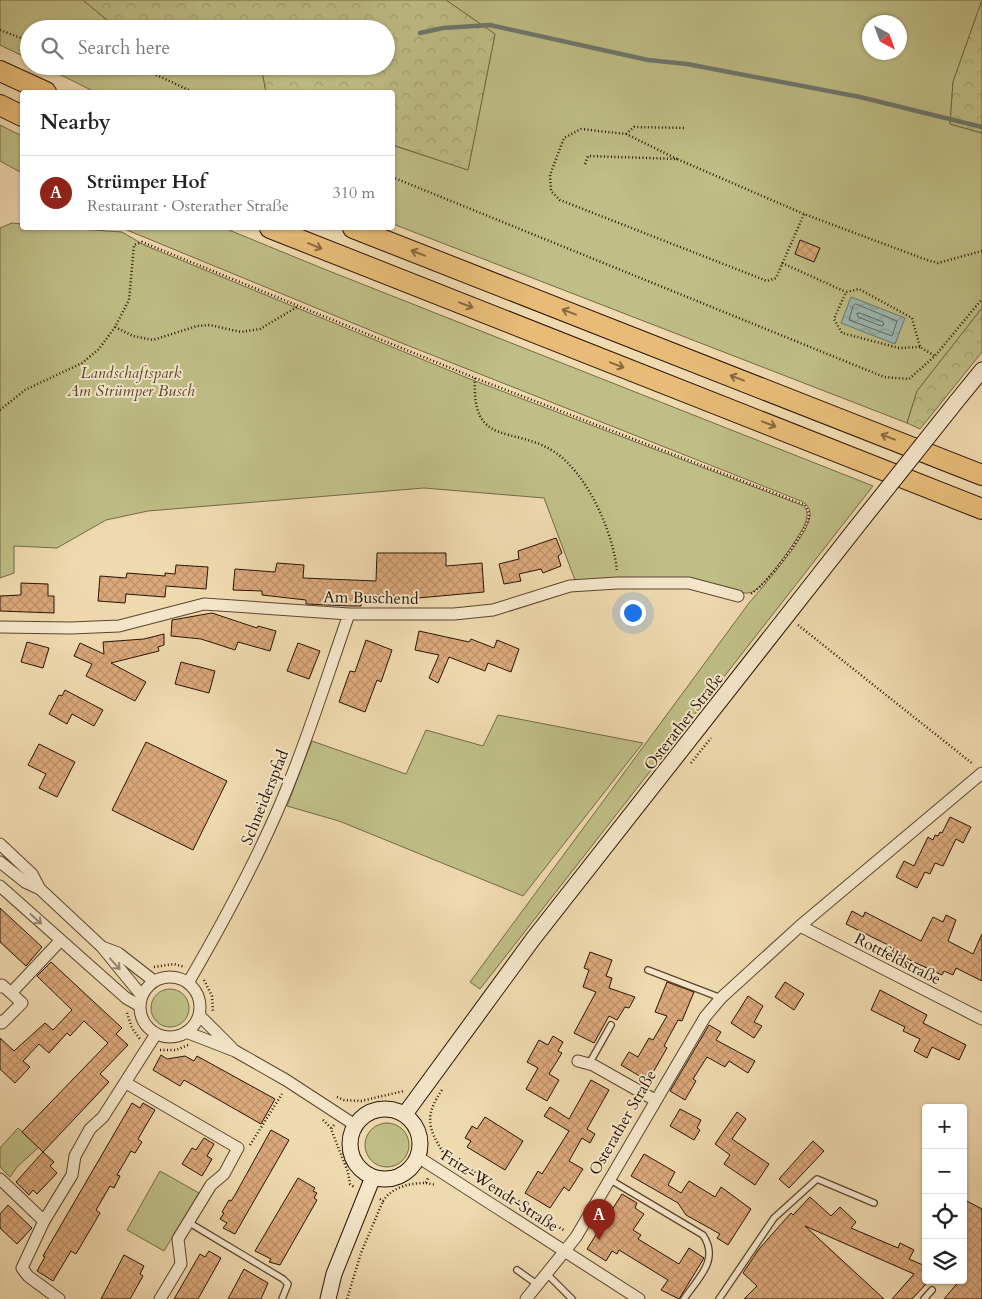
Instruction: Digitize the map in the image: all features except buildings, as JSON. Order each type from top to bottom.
[{"type":"highway","points":[[0,71],[42,90]]},
{"type":"highway","points":[[0,106],[20,115]]},
{"type":"highway","points":[[275,230],[982,508]]},
{"type":"highway","points":[[358,230],[982,475]]},
{"type":"main road","name":"Osterather Straße","points":[[405,1114],[533,939],[982,370]]},
{"type":"main road","points":[[383,1108],[394,1109],[405,1114],[414,1122],[420,1133],[421,1146],[418,1158],[404,1174],[383,1179],[373,1177],[362,1171],[351,1151],[350,1138],[355,1125],[363,1117],[383,1108]]},
{"type":"main road","points":[[328,1299],[334,1274],[373,1177]]},
{"type":"street","name":"Am Buschend","points":[[0,627],[71,628],[119,626],[204,604],[349,614],[454,614],[483,611],[570,586],[617,583],[689,583],[738,596]]},
{"type":"street","name":"Schneiderspfad","points":[[188,982],[207,953],[259,853],[286,792],[349,614]]},
{"type":"street","name":"Osterather Straße","points":[[526,1299],[566,1252],[576,1237],[705,1017],[721,998],[978,769]]},
{"type":"street","points":[[0,844],[32,874],[40,889]]},
{"type":"street","points":[[0,858],[12,854]]},
{"type":"street","points":[[0,862],[25,882],[40,889],[102,947],[141,1001],[144,1022],[156,1034],[171,1037],[186,1032],[192,1028],[199,1015],[198,997],[188,982],[171,977],[154,982],[141,1001]]},
{"type":"street","points":[[0,886],[126,998],[141,1001]]},
{"type":"street","name":"Rottfeldstraße","points":[[800,926],[982,1019]]},
{"type":"street","points":[[11,993],[60,941]]},
{"type":"street","points":[[102,947],[118,954],[154,982]]},
{"type":"street","points":[[0,987],[2,985],[22,1003],[2,1023],[0,1021]]},
{"type":"street","points":[[199,1015],[235,1051]]},
{"type":"street","points":[[186,1032],[235,1051],[355,1125]]},
{"type":"street","points":[[59,1299],[25,1273],[23,1263],[44,1221],[72,1176],[75,1156],[90,1129],[103,1117],[156,1034]]},
{"type":"street","points":[[584,1062],[655,1100]]},
{"type":"street","points":[[126,1083],[238,1148],[224,1174],[210,1184],[178,1239],[181,1264],[160,1299]]},
{"type":"street","name":"Fritz-Wendt-Straße","points":[[418,1158],[639,1299]]},
{"type":"street","points":[[0,1179],[44,1221]]},
{"type":"lane","points":[[648,970],[721,998]]},
{"type":"lane","points":[[584,1062],[611,1025]]},
{"type":"lane","points":[[609,1179],[703,1235],[709,1244],[711,1253],[708,1264],[684,1299]]},
{"type":"lane","points":[[719,1299],[774,1218],[817,1179],[874,1203]]},
{"type":"lane","points":[[188,1222],[284,1279],[288,1284],[282,1299]]},
{"type":"lane","points":[[517,1270],[538,1284]]},
{"type":"lane","points":[[547,1274],[572,1299]]},
{"type":"lane","points":[[924,1299],[932,1290]]},
{"type":"path","points":[[0,30],[20,38]]},
{"type":"path","points":[[156,75],[189,90]]},
{"type":"path","points":[[626,134],[634,127],[686,128]]},
{"type":"path","points":[[804,214],[776,278],[767,280],[560,200],[551,191],[550,174],[564,138],[581,129],[626,134],[677,159],[804,214],[938,262],[982,251]]},
{"type":"path","points":[[585,164],[588,156],[677,159]]},
{"type":"path","points":[[395,178],[884,377],[909,378],[935,356],[982,299]]},
{"type":"path","points":[[0,410],[25,390],[82,363],[99,349],[115,327],[129,300],[132,289],[134,245],[142,242],[475,378],[805,505],[809,515],[805,527],[787,554],[757,591],[738,596]]},
{"type":"path","points":[[782,263],[846,292],[859,289],[912,318],[920,347]]},
{"type":"path","points":[[846,292],[834,319],[842,333],[899,348],[920,347],[935,356]]},
{"type":"path","points":[[115,327],[134,336],[153,340],[197,326],[210,325],[241,332],[260,329],[297,306]]},
{"type":"path","points":[[475,378],[474,400],[479,416],[489,427],[510,436],[538,443],[557,454],[579,478],[602,515],[612,538],[617,583]]},
{"type":"path","points":[[798,625],[978,769]]},
{"type":"path","points":[[687,768],[717,730]]},
{"type":"path","points":[[144,974],[155,966],[167,964],[180,965],[194,972],[204,980],[210,990],[214,1008],[213,1022],[210,1026]]},
{"type":"path","points":[[126,998],[126,1011],[132,1028],[140,1039],[149,1046],[158,1049],[176,1050],[198,1045],[202,1038]]},
{"type":"path","points":[[446,1084],[432,1106],[429,1118],[435,1140],[443,1152],[576,1237]]},
{"type":"path","points":[[335,1096],[344,1100],[361,1101],[401,1090],[416,1097]]},
{"type":"path","points":[[238,1148],[252,1144],[282,1094]]},
{"type":"path","points":[[347,1299],[367,1238],[383,1201]]},
{"type":"green space","points":[[0,0],[83,0],[107,20],[20,20],[20,55],[0,45]]},
{"type":"green space","points":[[83,0],[446,0],[495,34],[468,170],[395,146],[395,90],[266,90],[263,75],[395,75],[395,20],[107,20]]},
{"type":"green space","points":[[446,0],[982,0],[953,82],[950,124],[982,133],[982,308],[917,391],[907,423],[395,225],[395,146],[468,170],[495,34]]},
{"type":"green space","points":[[982,0],[982,133],[950,124],[953,82]]},
{"type":"green space","points":[[61,75],[263,75],[266,90],[91,90]]},
{"type":"green space","points":[[0,125],[20,135],[20,172],[0,161]]},
{"type":"green space","name":"Landschaftspark Am Strümper Busch","points":[[12,223],[20,224],[20,230],[122,232],[144,245],[470,379],[804,506],[807,513],[805,524],[767,579],[756,590],[749,593],[726,587],[575,580],[544,498],[424,488],[148,511],[106,520],[57,548],[14,546],[14,573],[0,578],[0,228]]},
{"type":"green space","points":[[127,230],[229,230],[873,486],[480,989],[470,982],[749,603],[794,548],[802,536],[810,513],[807,505],[801,501],[394,340]]},
{"type":"green space","points":[[982,308],[982,352],[920,429],[907,423],[917,391]]},
{"type":"green space","points":[[498,715],[643,743],[523,896],[339,821],[287,806],[312,741],[406,774],[426,730],[483,746]]},
{"type":"green space","points":[[170,989],[184,994],[189,1008],[184,1022],[170,1027],[156,1022],[151,1008],[156,994]]},
{"type":"green space","points":[[387,1123],[399,1127],[405,1133],[409,1145],[405,1157],[399,1163],[387,1167],[375,1163],[369,1157],[365,1145],[369,1133],[375,1127]]},
{"type":"green space","points":[[18,1128],[39,1147],[17,1167],[10,1177],[0,1167],[0,1148]]},
{"type":"green space","points":[[160,1171],[199,1193],[164,1251],[127,1230]]},
{"type":"water","points":[[851,297],[905,318],[895,344],[841,323]]},
{"type":"waterway","points":[[420,33],[443,28],[490,25],[648,60],[687,64],[860,97],[982,127]]},
{"type":"place","name":"Strümper Hof","points":[[599,1240]]}]
